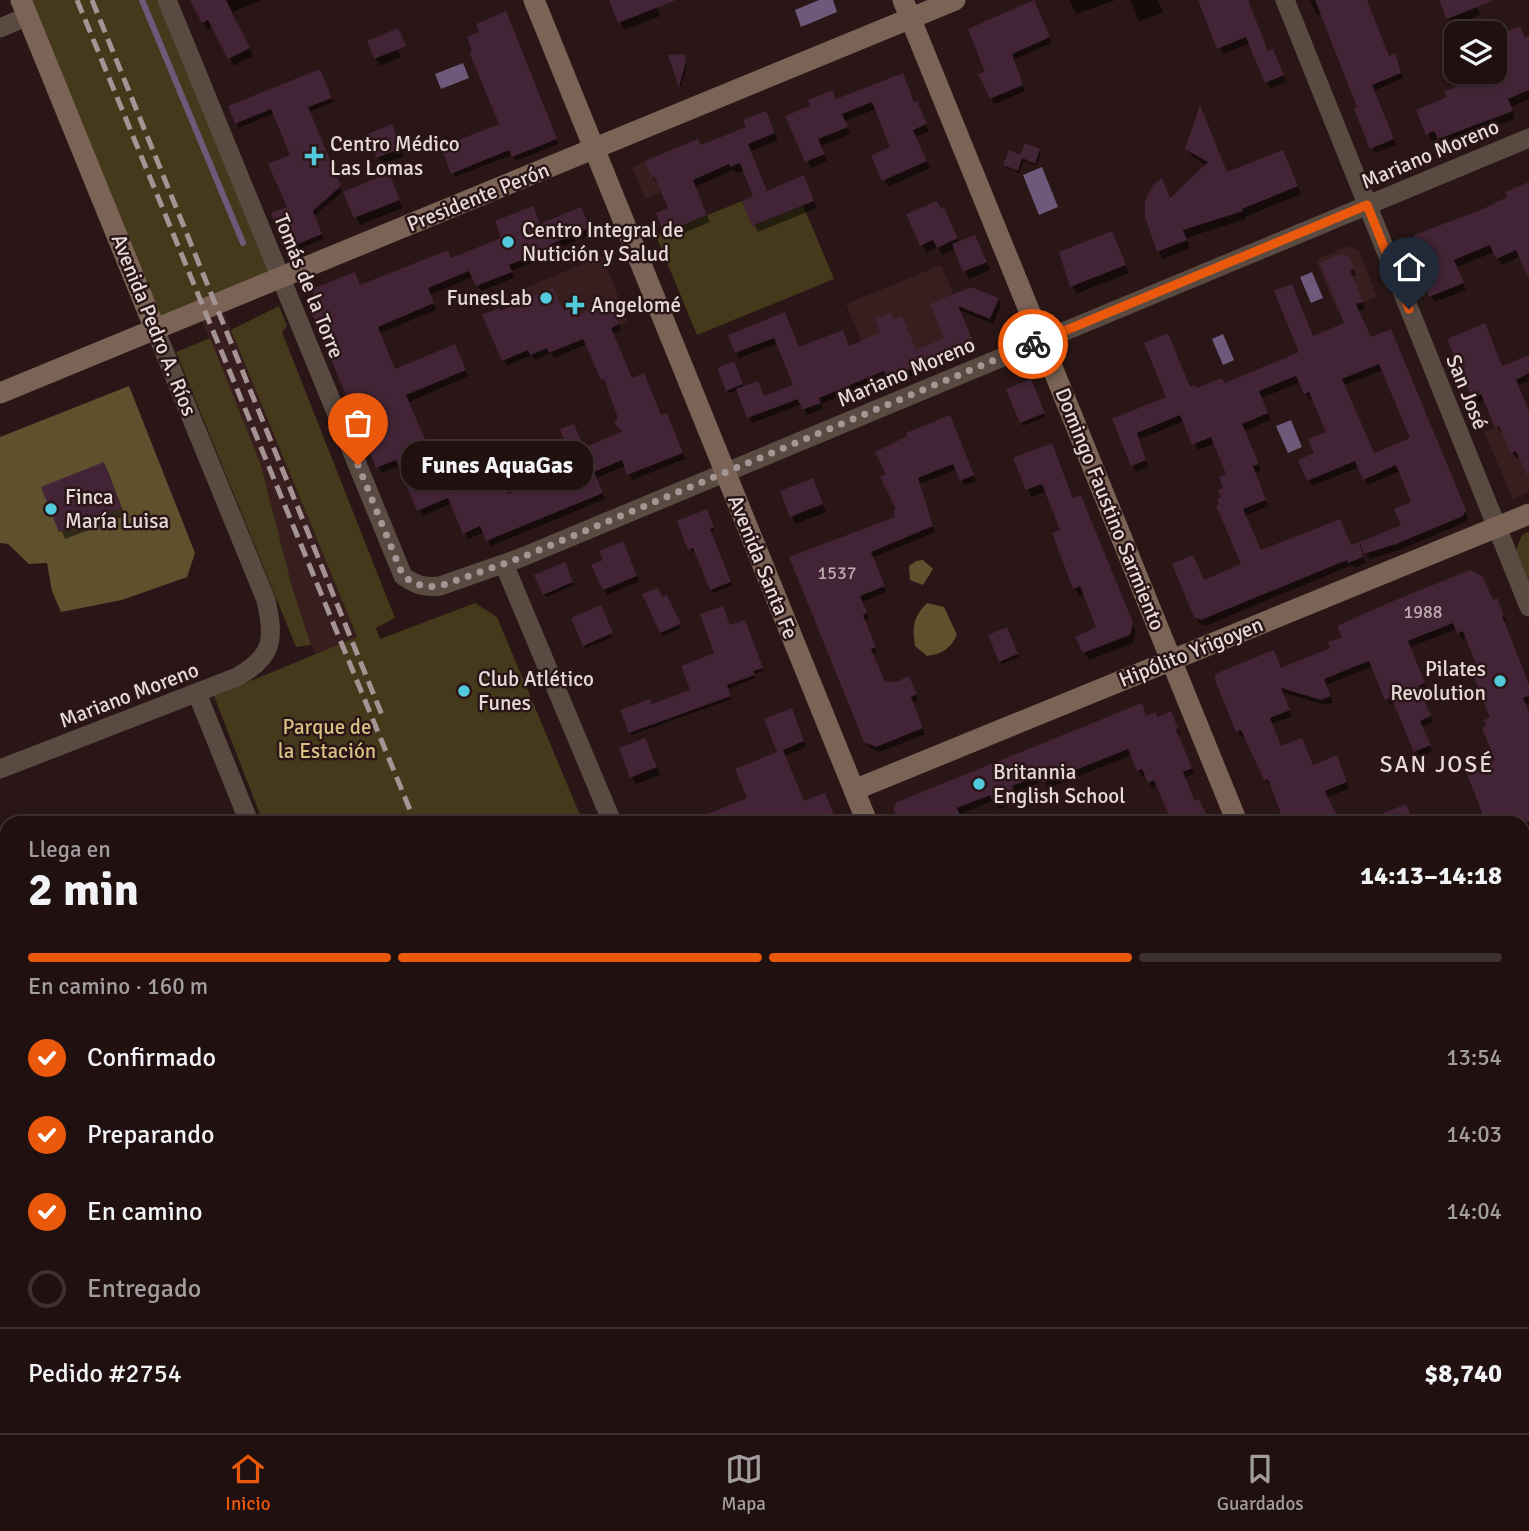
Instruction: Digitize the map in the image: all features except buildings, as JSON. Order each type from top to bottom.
[{"type":"main road","name":"Avenida Santa Fe","points":[[534,0],[865,816]]},
{"type":"main road","name":"Presidente Perón","points":[[0,393],[594,149],[906,9],[955,0]]},
{"type":"main road","name":"Avenida Pedro A. Ríos","points":[[25,8],[155,329]]},
{"type":"main road","name":"Domingo Faustino Sarmiento","points":[[906,9],[1235,816]]},
{"type":"main road","name":"Hipólito Yrigoyen","points":[[854,790],[1529,514]]},
{"type":"street","name":"Tomás de la Torre","points":[[167,0],[403,576],[414,584]]},
{"type":"street","name":"San José","points":[[1285,0],[1529,607]]},
{"type":"street","points":[[0,27],[25,8]]},
{"type":"street","name":"Mariano Moreno","points":[[414,584],[428,588],[440,586],[504,564],[1529,138]]},
{"type":"street","name":"Avenida Pedro A. Ríos","points":[[155,329],[266,600],[272,628],[267,652]]},
{"type":"street","points":[[504,564],[609,816]]},
{"type":"street","name":"Mariano Moreno","points":[[0,769],[197,693],[254,668],[267,652]]},
{"type":"street","points":[[197,693],[247,816]]},
{"type":"shaded area","points":[[819,0],[833,0],[837,12],[801,27],[795,10]]},
{"type":"shaded area","points":[[463,63],[469,78],[441,89],[435,74]]},
{"type":"shaded area","points":[[698,139],[712,171],[645,199],[632,167]]},
{"type":"shaded area","points":[[1042,167],[1058,207],[1039,215],[1023,175]]},
{"type":"shaded area","points":[[1348,246],[1359,251],[1377,297],[1338,313],[1316,260]]},
{"type":"shaded area","points":[[201,254],[430,816],[324,683],[291,583],[261,465],[178,263]]},
{"type":"shaded area","name":"Angelomé","points":[[602,256],[628,321],[549,353],[522,289]]},
{"type":"shaded area","points":[[941,265],[974,343],[879,382],[846,304]]},
{"type":"shaded area","points":[[1312,272],[1323,298],[1311,303],[1300,277]]},
{"type":"shaded area","points":[[1223,334],[1234,360],[1223,365],[1212,339]]},
{"type":"shaded area","points":[[129,386],[195,553],[187,577],[122,600],[61,612],[52,591],[47,563],[29,564],[8,544],[0,543],[0,437]]},
{"type":"shaded area","points":[[1529,412],[1529,492],[1513,499],[1484,432]]},
{"type":"shaded area","points":[[1291,420],[1302,447],[1288,453],[1276,426]]},
{"type":"shaded area","points":[[923,560],[933,569],[923,585],[910,580],[909,566]]},
{"type":"shaded area","points":[[927,603],[944,607],[957,635],[945,650],[927,656],[915,646],[914,633],[916,618]]},
{"type":"green space","points":[[21,0],[167,0],[281,277],[155,329]]},
{"type":"green space","points":[[742,201],[753,226],[803,205],[834,279],[697,335],[656,236]]},
{"type":"green space","name":"Parque de la Estación","points":[[279,306],[287,326],[282,332],[395,618],[376,628],[380,639],[475,603],[497,617],[580,816],[261,816],[214,696],[357,637],[231,330]]},
{"type":"green space","points":[[210,338],[261,465],[291,583],[311,645],[296,647],[176,352]]},
{"type":"green space","points":[[1529,531],[1529,581],[1516,550],[1522,535]]},
{"type":"waterway","points":[[142,0],[243,243]]},
{"type":"railway","points":[[77,0],[413,816]]},
{"type":"railway","points":[[92,0],[382,715]]},
{"type":"way so far","points":[[358,465],[403,576],[414,584],[428,588],[440,586],[520,558],[1033,344]]},
{"type":"place","name":"Centro Médico Las Lomas","points":[[314,156]]},
{"type":"place","name":"Centro Integral de Nutición y Salud","points":[[508,242]]},
{"type":"place","name":"FunesLab","points":[[546,298]]},
{"type":"place","name":"Angelomé","points":[[575,305]]},
{"type":"place","name":"Funes AquaGas","points":[[358,465]]},
{"type":"place","name":"Finca María Luisa","points":[[51,509]]},
{"type":"place","name":"Pilates Revolution","points":[[1500,681]]},
{"type":"place","name":"Club Atlético Funes","points":[[464,691]]},
{"type":"place","name":"Britannia English School","points":[[979,784]]},
{"type":"district","name":"SAN JOSÉ","points":[[1437,764]]},
{"type":"route","points":[[1033,344],[1367,205],[1409,309]]}]
